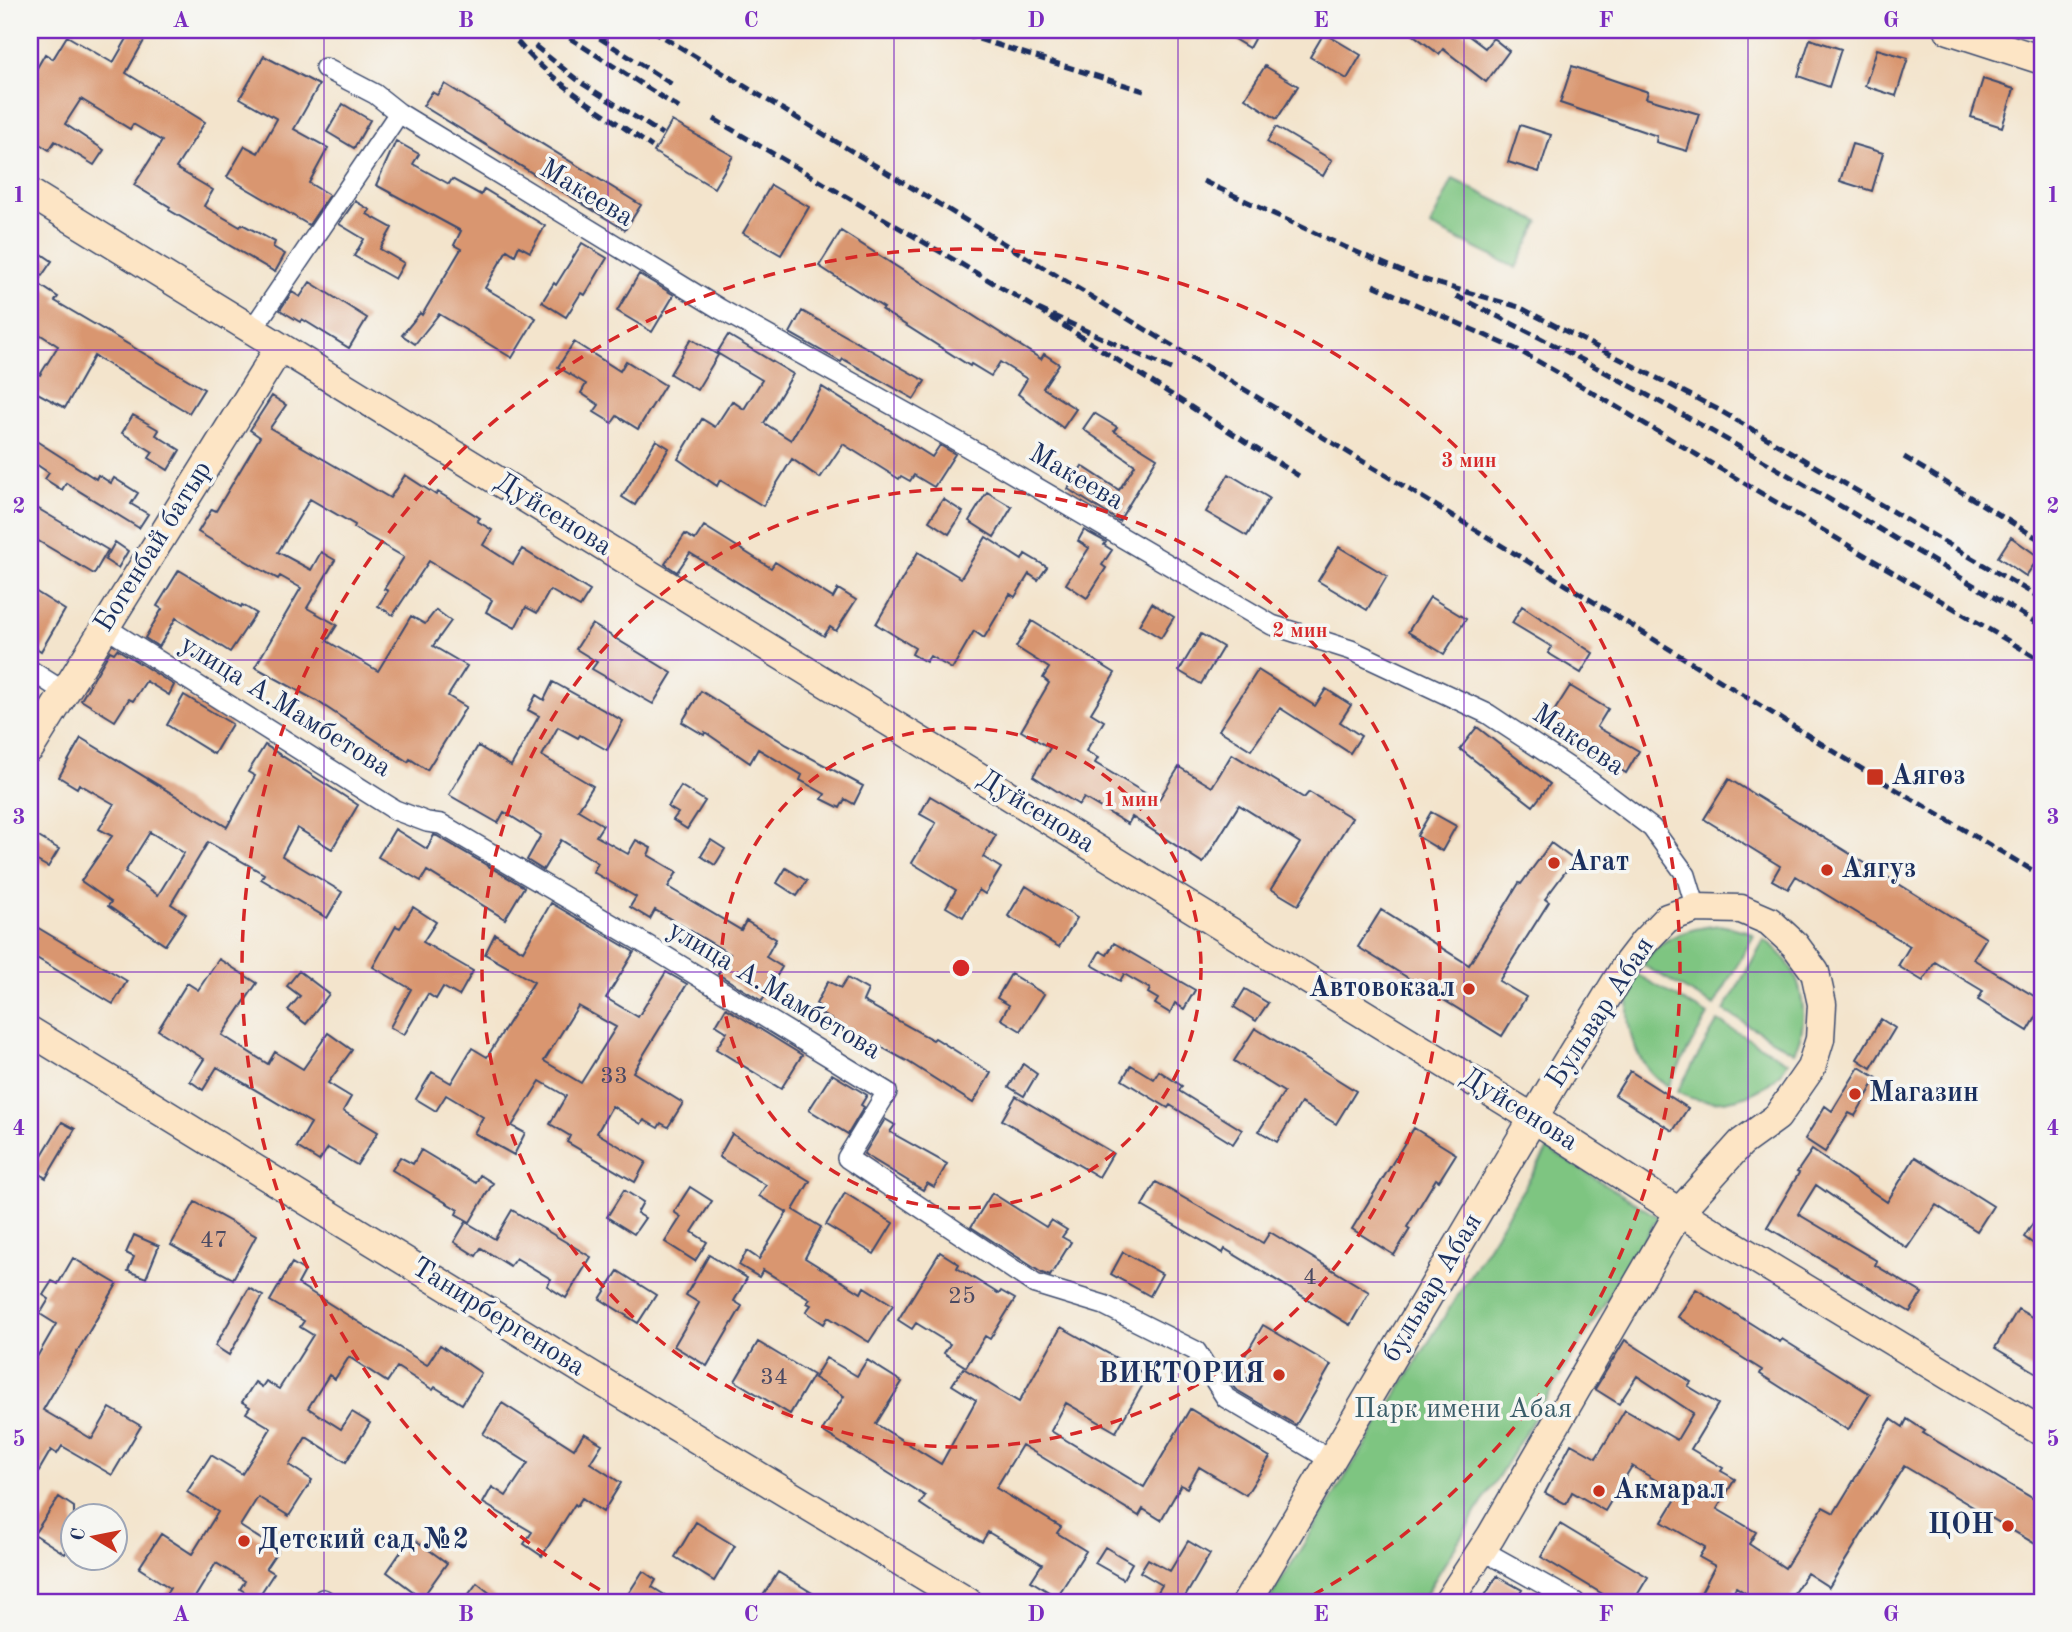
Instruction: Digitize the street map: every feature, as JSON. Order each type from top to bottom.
[{"type":"street","points":[[1949,30],[2042,60]]},
{"type":"street","name":"Макеева","points":[[325,68],[375,94],[399,113],[720,309],[957,441],[1272,625],[1351,650],[1488,715],[1591,782],[1652,828],[1686,875],[1696,908]]},
{"type":"street","points":[[251,330],[399,113]]},
{"type":"street","name":"Дуйсенова","points":[[30,193],[1533,1118],[1679,1212],[2042,1432]]},
{"type":"street","name":"Богенбай батыр","points":[[30,748],[63,691],[280,347]]},
{"type":"street","name":"улица А.Мамбетова","points":[[105,627],[395,810],[427,822],[441,824],[647,945],[887,1092],[847,1158],[1035,1284],[1104,1304],[1196,1351],[1226,1398],[1331,1460]]},
{"type":"street","points":[[30,670],[63,691]]},
{"type":"street","name":"Бульвар Абая","points":[[1533,1118],[1627,964],[1667,918],[1696,908],[1741,909],[1769,921],[1796,945],[1815,972],[1822,1004],[1820,1039],[1811,1068],[1777,1117],[1741,1143],[1679,1212]]},
{"type":"street","name":"Танирбергенова","points":[[30,1031],[617,1391],[939,1595],[968,1602]]},
{"type":"street","name":"бульвар Абая","points":[[1247,1602],[1533,1118]]},
{"type":"street","points":[[1448,1602],[1482,1550],[1679,1212]]},
{"type":"street","points":[[1482,1550],[1575,1602]]},
{"type":"green space","points":[[1453,179],[1539,222],[1516,268],[1430,226]]},
{"type":"green space","points":[[1720,925],[1754,935],[1714,1006],[1643,965],[1666,940],[1687,931]]},
{"type":"green space","points":[[1764,940],[1787,961],[1800,990],[1803,1022],[1794,1052],[1724,1011]]},
{"type":"green space","points":[[1638,975],[1708,1015],[1668,1086],[1655,1077],[1645,1065],[1631,1036],[1628,1004]]},
{"type":"green space","points":[[1718,1021],[1788,1062],[1767,1084],[1738,1098],[1707,1101],[1677,1092]]},
{"type":"green space","name":"Парк имени Абая","points":[[1548,1149],[1658,1217],[1421,1602],[1268,1602]]},
{"type":"building","points":[[132,30],[150,30],[126,73],[205,122],[176,168],[213,190],[204,206],[240,227],[242,224],[275,242],[273,247],[285,254],[275,272],[169,210],[170,207],[134,185],[162,141],[133,124],[130,129],[81,99],[65,124],[104,150],[94,165],[55,141],[49,150],[30,138],[30,80],[45,54],[53,59],[67,36],[113,63]]},
{"type":"building","points":[[1219,30],[1259,30],[1249,48]]},
{"type":"building","points":[[1407,30],[1461,30],[1485,48],[1493,38],[1509,51],[1486,82],[1443,49],[1439,54]]},
{"type":"building","points":[[1324,33],[1361,55],[1347,79],[1310,57]]},
{"type":"building","points":[[1810,39],[1841,49],[1829,87],[1798,76]]},
{"type":"building","points":[[1877,49],[1908,58],[1896,96],[1865,86]]},
{"type":"building","points":[[264,56],[319,85],[294,129],[328,148],[309,183],[329,195],[309,225],[227,177],[245,146],[258,153],[277,119],[240,98]]},
{"type":"building","points":[[1265,66],[1298,86],[1277,119],[1245,98]]},
{"type":"building","points":[[1572,66],[1648,92],[1646,98],[1699,114],[1687,151],[1656,142],[1657,136],[1560,103]]},
{"type":"building","points":[[1983,79],[2014,89],[2002,127],[1971,117]]},
{"type":"building","points":[[445,84],[641,205],[625,230],[423,106],[432,92],[437,95]]},
{"type":"building","points":[[343,104],[370,120],[354,148],[327,132]]},
{"type":"building","points":[[672,121],[733,156],[714,188],[654,152]]},
{"type":"building","points":[[1520,125],[1551,135],[1539,172],[1508,162]]},
{"type":"building","points":[[1276,127],[1332,160],[1323,176],[1267,142]]},
{"type":"building","points":[[396,141],[419,154],[413,164],[449,184],[452,179],[481,195],[484,189],[545,226],[530,252],[519,246],[515,255],[507,250],[485,288],[536,318],[512,358],[439,314],[415,344],[402,335],[420,313],[422,315],[461,249],[454,245],[461,231],[376,185]]},
{"type":"building","points":[[1852,144],[1883,153],[1872,191],[1840,181]]},
{"type":"building","points":[[771,185],[809,207],[781,255],[743,233]]},
{"type":"building","points":[[355,201],[370,210],[367,214],[392,228],[380,249],[404,263],[395,279],[354,256],[364,239],[339,224]]},
{"type":"building","points":[[841,231],[1041,359],[1044,354],[1059,364],[1043,388],[1076,409],[1063,428],[1018,394],[1027,379],[1000,362],[991,376],[971,364],[970,366],[819,266]]},
{"type":"building","points":[[582,243],[607,258],[585,295],[581,293],[566,317],[542,302]]},
{"type":"building","points":[[30,246],[52,261],[37,283],[58,297],[55,301],[204,389],[189,413],[94,356],[65,408],[30,389],[30,369],[40,375],[58,346],[30,328]]},
{"type":"building","points":[[639,274],[674,295],[652,332],[617,311]]},
{"type":"building","points":[[310,282],[367,318],[349,348],[302,319],[300,322],[280,310],[292,292],[300,297]]},
{"type":"building","points":[[802,311],[925,381],[914,399],[790,333]]},
{"type":"building","points":[[728,335],[793,374],[764,423],[791,440],[822,387],[932,457],[940,445],[955,454],[934,487],[914,475],[910,481],[901,476],[899,479],[843,444],[820,478],[792,459],[763,506],[720,480],[717,486],[678,459],[702,419],[715,427],[732,401],[744,409],[762,380],[717,353]]},
{"type":"building","points":[[691,339],[718,355],[697,390],[670,374]]},
{"type":"building","points":[[574,342],[620,371],[626,361],[665,385],[638,429],[617,416],[612,423],[594,412],[599,405],[581,393],[586,384],[558,367]]},
{"type":"building","points":[[272,396],[286,405],[270,428],[390,498],[405,475],[480,518],[477,521],[492,530],[483,545],[513,564],[522,549],[590,591],[580,607],[550,590],[537,613],[526,607],[515,628],[486,612],[492,600],[429,561],[393,615],[378,606],[388,591],[384,589],[404,557],[310,499],[278,552],[311,570],[321,552],[335,560],[307,608],[337,625],[327,641],[378,671],[411,616],[425,624],[436,610],[451,621],[433,646],[467,666],[448,696],[466,707],[427,770],[410,759],[408,762],[317,701],[255,667],[301,588],[280,576],[278,579],[198,532],[212,509],[216,511],[260,437],[250,430]]},
{"type":"building","points":[[1094,413],[1117,427],[1114,431],[1157,458],[1119,521],[1068,489],[1082,466],[1119,490],[1135,465],[1083,429]]},
{"type":"building","points":[[133,415],[159,430],[156,435],[180,450],[168,470],[149,458],[153,452],[122,433]]},
{"type":"building","points":[[30,437],[96,479],[98,475],[111,483],[114,478],[138,493],[131,504],[148,514],[139,528],[66,483],[62,490],[45,479],[49,473],[30,460]]},
{"type":"building","points":[[656,440],[669,448],[635,505],[622,497]]},
{"type":"building","points":[[1229,474],[1269,498],[1247,536],[1206,512]]},
{"type":"building","points":[[987,492],[1012,507],[994,537],[969,521]]},
{"type":"building","points":[[943,499],[963,512],[949,534],[929,521]]},
{"type":"building","points":[[37,508],[108,550],[94,574],[30,536],[30,521]]},
{"type":"building","points":[[704,526],[771,568],[775,562],[833,598],[838,589],[856,600],[836,631],[830,627],[824,636],[690,553],[677,572],[665,564],[685,534],[695,540]]},
{"type":"building","points":[[1084,530],[1106,542],[1104,545],[1112,550],[1102,565],[1106,568],[1087,598],[1066,584],[1089,548],[1078,541]]},
{"type":"building","points":[[986,537],[1022,560],[1025,554],[1047,567],[1038,580],[1029,574],[1015,597],[1010,594],[984,638],[974,631],[952,669],[930,656],[926,662],[912,654],[915,648],[876,624],[918,552],[961,578]]},
{"type":"building","points":[[2011,537],[2039,557],[2026,576],[1998,557]]},
{"type":"building","points":[[115,542],[128,551],[118,568],[105,560]]},
{"type":"building","points":[[1339,547],[1387,576],[1367,610],[1318,581]]},
{"type":"building","points":[[179,570],[256,613],[230,652],[176,618],[159,647],[145,638],[162,609],[157,606]]},
{"type":"building","points":[[30,588],[65,610],[41,651],[30,644]]},
{"type":"building","points":[[1430,597],[1466,619],[1444,654],[1408,632]]},
{"type":"building","points":[[1152,603],[1174,617],[1161,638],[1139,625]]},
{"type":"building","points":[[1522,606],[1593,653],[1581,673],[1548,653],[1552,647],[1512,623]]},
{"type":"building","points":[[1032,621],[1115,673],[1091,713],[1104,721],[1086,751],[1098,758],[1095,763],[1158,801],[1179,767],[1212,787],[1232,754],[1304,798],[1309,792],[1352,818],[1298,905],[1271,889],[1300,843],[1239,805],[1203,863],[1132,817],[1128,824],[1084,798],[1079,805],[1033,776],[1050,748],[1021,731],[1049,683],[1043,678],[1049,668],[1016,647]]},
{"type":"building","points":[[592,624],[672,673],[653,704],[592,669],[597,662],[576,649]]},
{"type":"building","points":[[1201,634],[1223,647],[1201,684],[1179,671]]},
{"type":"building","points":[[117,649],[174,685],[169,695],[146,681],[133,701],[129,699],[115,721],[81,700],[110,651],[114,653]]},
{"type":"building","points":[[1258,670],[1315,706],[1326,689],[1351,705],[1340,722],[1361,736],[1350,753],[1280,708],[1251,750],[1219,730]]},
{"type":"building","points":[[553,682],[623,721],[607,750],[580,735],[578,738],[558,727],[542,756],[593,786],[578,810],[603,825],[596,836],[628,854],[636,840],[651,848],[648,855],[677,872],[668,887],[741,930],[746,921],[776,939],[766,957],[782,967],[762,1001],[718,974],[730,954],[655,910],[650,919],[630,907],[636,897],[593,872],[598,863],[561,840],[543,870],[527,860],[541,835],[504,812],[498,823],[449,795],[478,746],[511,766],[539,716],[528,710],[536,695],[544,700]]},
{"type":"building","points":[[1570,686],[1608,709],[1597,727],[1639,751],[1626,773],[1621,770],[1617,776],[1590,760],[1594,753],[1546,724]]},
{"type":"building","points":[[701,691],[787,745],[863,786],[854,804],[845,799],[840,808],[822,799],[825,794],[800,780],[802,775],[758,749],[750,763],[705,732],[704,735],[682,722]]},
{"type":"building","points":[[184,695],[232,724],[214,754],[167,725]]},
{"type":"building","points":[[1477,727],[1550,784],[1533,806],[1460,749]]},
{"type":"building","points":[[81,738],[227,827],[255,776],[248,772],[265,745],[358,805],[332,849],[297,828],[282,856],[342,892],[327,918],[261,879],[264,874],[208,842],[171,904],[186,914],[165,945],[108,906],[111,902],[81,881],[112,836],[99,829],[114,804],[79,784],[77,788],[59,777]],"holes":[[[150,832],[184,853],[158,895],[125,872]]]},
{"type":"building","points":[[1729,779],[1986,938],[1973,959],[2042,1001],[2042,1007],[2028,1031],[1978,1000],[1983,991],[1935,962],[1923,981],[1898,966],[1910,946],[1796,876],[1788,889],[1772,880],[1780,866],[1704,819]]},
{"type":"building","points":[[681,786],[705,801],[687,829],[673,820],[678,813],[668,807]]},
{"type":"building","points":[[930,796],[996,835],[983,857],[1001,868],[985,894],[979,890],[963,917],[946,907],[956,890],[912,863],[936,823],[920,814]]},
{"type":"building","points":[[1431,812],[1456,826],[1442,851],[1417,836]]},
{"type":"building","points":[[395,829],[427,849],[434,835],[437,836],[524,887],[505,919],[427,871],[421,881],[378,857]]},
{"type":"building","points":[[30,832],[59,849],[48,867],[30,857]]},
{"type":"building","points":[[711,840],[725,849],[715,865],[701,856]]},
{"type":"building","points":[[1551,843],[1574,860],[1545,899],[1549,902],[1499,981],[1526,997],[1502,1036],[1358,947],[1381,910],[1469,965],[1519,883],[1521,884]]},
{"type":"building","points":[[786,868],[807,881],[797,896],[777,883]]},
{"type":"building","points":[[1026,886],[1077,918],[1059,947],[1008,916]]},
{"type":"building","points":[[551,903],[634,952],[606,998],[638,1017],[666,972],[687,984],[633,1072],[683,1103],[668,1127],[661,1123],[658,1128],[644,1120],[641,1124],[612,1106],[597,1133],[646,1162],[635,1182],[567,1142],[570,1136],[550,1124],[566,1096],[540,1081],[512,1126],[525,1133],[514,1155],[474,1133],[483,1117],[446,1095],[436,1111],[416,1099],[432,1072],[451,1083],[472,1048],[487,1057],[534,982],[485,954],[495,934],[523,951]],"holes":[[[578,1006],[616,1027],[581,1083],[544,1061]]]},
{"type":"building","points":[[413,907],[436,922],[423,942],[473,971],[459,996],[443,987],[436,999],[428,994],[404,1035],[390,1027],[411,989],[373,967],[396,926],[400,928]]},
{"type":"building","points":[[30,923],[127,981],[113,1004],[30,954]]},
{"type":"building","points":[[1114,943],[1195,990],[1184,1009],[1175,1003],[1170,1013],[1155,1004],[1158,999],[1148,993],[1150,989],[1124,974],[1120,981],[1092,965],[1100,951],[1107,955]]},
{"type":"building","points":[[219,959],[257,983],[222,1035],[268,1064],[275,1052],[303,1069],[328,1033],[352,1050],[328,1083],[351,1097],[343,1111],[378,1132],[357,1165],[328,1148],[319,1161],[297,1147],[311,1123],[217,1067],[203,1090],[190,1081],[204,1059],[158,1030],[187,983],[198,990]]},
{"type":"building","points":[[299,971],[329,994],[306,1024],[288,1010],[300,996],[287,986]]},
{"type":"building","points":[[1011,974],[1044,994],[1021,1031],[1001,1019],[1009,1005],[997,998]]},
{"type":"building","points":[[847,978],[868,990],[863,1001],[933,1040],[935,1038],[991,1073],[973,1103],[907,1061],[819,1013],[822,1008],[816,1004],[828,981],[841,988]]},
{"type":"building","points":[[1245,989],[1268,1003],[1256,1021],[1234,1007]]},
{"type":"building","points":[[726,1008],[802,1055],[781,1089],[716,1049],[727,1032],[716,1025]]},
{"type":"building","points":[[1881,1019],[1895,1028],[1871,1068],[1857,1059]]},
{"type":"building","points":[[1255,1028],[1356,1091],[1336,1124],[1301,1103],[1277,1142],[1259,1131],[1284,1092],[1234,1061]]},
{"type":"building","points":[[1023,1064],[1037,1074],[1024,1096],[1009,1087]]},
{"type":"building","points":[[1131,1065],[1154,1079],[1159,1071],[1182,1086],[1179,1091],[1242,1130],[1233,1144],[1170,1105],[1168,1108],[1122,1080]]},
{"type":"building","points":[[1859,1067],[1877,1078],[1855,1116],[1849,1113],[1825,1152],[1805,1139],[1825,1106],[1832,1111]]},
{"type":"building","points":[[1630,1071],[1688,1108],[1673,1131],[1615,1095]]},
{"type":"building","points":[[832,1074],[867,1095],[861,1105],[864,1107],[848,1134],[809,1110]]},
{"type":"building","points":[[1016,1096],[1113,1153],[1099,1177],[1002,1120]]},
{"type":"building","points":[[885,1119],[895,1125],[890,1132],[947,1164],[934,1187],[927,1183],[923,1190],[864,1154]]},
{"type":"building","points":[[62,1122],[75,1129],[46,1178],[33,1170]]},
{"type":"building","points":[[1414,1128],[1456,1154],[1439,1181],[1436,1179],[1407,1227],[1410,1229],[1394,1255],[1352,1229]]},
{"type":"building","points":[[732,1134],[810,1181],[793,1210],[821,1227],[805,1258],[861,1293],[864,1287],[893,1305],[869,1342],[828,1317],[824,1324],[806,1312],[811,1305],[807,1303],[810,1299],[763,1270],[759,1277],[739,1265],[747,1251],[759,1259],[787,1212],[759,1196],[766,1185],[719,1157]]},
{"type":"building","points":[[421,1150],[476,1183],[480,1175],[493,1183],[470,1222],[456,1214],[458,1210],[392,1170],[400,1157],[413,1164]]},
{"type":"building","points":[[1812,1150],[1887,1202],[1915,1157],[1993,1206],[1977,1231],[1936,1205],[1907,1248],[1816,1185],[1798,1214],[1877,1261],[1875,1265],[1922,1293],[1910,1312],[1767,1227]]},
{"type":"building","points":[[1156,1182],[1263,1243],[1270,1232],[1369,1292],[1350,1325],[1225,1249],[1223,1253],[1142,1206]]},
{"type":"building","points":[[690,1187],[712,1201],[692,1232],[707,1242],[695,1261],[665,1242],[681,1217],[674,1212]]},
{"type":"building","points":[[624,1190],[643,1202],[637,1213],[645,1218],[634,1234],[607,1217]]},
{"type":"building","points":[[845,1193],[893,1223],[874,1254],[826,1225]]},
{"type":"building","points":[[992,1193],[1046,1227],[1051,1220],[1067,1230],[1062,1237],[1071,1242],[1050,1276],[971,1227]]},
{"type":"building","points":[[195,1202],[256,1236],[233,1279],[171,1245]]},
{"type":"building","points":[[2042,1209],[2042,1250],[2024,1237]]},
{"type":"building","points":[[512,1210],[591,1257],[566,1298],[547,1286],[551,1279],[516,1258],[510,1266],[481,1248],[476,1256],[454,1242],[466,1222],[495,1239]]},
{"type":"building","points":[[134,1235],[159,1246],[146,1278],[128,1271],[134,1257],[126,1253]]},
{"type":"building","points":[[940,1252],[959,1264],[957,1268],[999,1294],[1001,1291],[1015,1299],[990,1339],[985,1336],[966,1367],[944,1353],[950,1344],[916,1323],[912,1329],[898,1320]]},
{"type":"building","points":[[1123,1252],[1162,1274],[1150,1296],[1111,1274]]},
{"type":"building","points":[[709,1255],[747,1278],[734,1301],[742,1306],[707,1366],[674,1346],[699,1303],[686,1295]]},
{"type":"building","points":[[73,1258],[117,1284],[43,1410],[92,1439],[110,1408],[141,1426],[112,1475],[62,1446],[57,1454],[51,1450],[30,1486],[30,1369],[56,1324],[40,1314],[49,1299],[43,1295],[52,1281],[58,1284]]},
{"type":"building","points":[[292,1263],[305,1271],[298,1284],[427,1365],[440,1345],[481,1373],[462,1404],[435,1387],[433,1390],[397,1367],[387,1382],[349,1357],[335,1379],[329,1375],[308,1408],[341,1429],[352,1412],[370,1423],[346,1462],[306,1437],[289,1465],[312,1480],[289,1516],[258,1497],[240,1526],[278,1550],[266,1568],[274,1573],[257,1599],[240,1589],[245,1581],[216,1563],[192,1602],[161,1602],[170,1588],[139,1568],[161,1534],[192,1554],[218,1512],[187,1492],[211,1455],[242,1474],[271,1428],[246,1413],[250,1407],[242,1402],[255,1382],[262,1387],[266,1381],[279,1389],[313,1335],[300,1327],[304,1321],[270,1301]]},
{"type":"building","points":[[618,1271],[656,1295],[638,1323],[600,1299]]},
{"type":"building","points":[[249,1288],[263,1296],[229,1355],[215,1346]]},
{"type":"building","points":[[1696,1289],[1870,1394],[1848,1430],[1760,1374],[1762,1370],[1678,1317]]},
{"type":"building","points":[[2018,1309],[2042,1323],[2042,1376],[1995,1348]]},
{"type":"building","name":"ВИКТОРИЯ","points":[[1263,1325],[1331,1365],[1296,1425],[1235,1389],[1230,1381]]},
{"type":"building","points":[[1061,1327],[1148,1376],[1116,1432],[1066,1403],[1051,1431],[1144,1487],[1190,1409],[1270,1457],[1246,1495],[1199,1467],[1187,1488],[1181,1485],[1161,1520],[1143,1509],[1139,1516],[1022,1445],[996,1488],[1061,1527],[1057,1533],[1086,1551],[1057,1597],[1031,1581],[1042,1564],[988,1532],[982,1542],[941,1518],[920,1504],[925,1496],[822,1431],[844,1396],[814,1378],[826,1358],[857,1376],[867,1360],[902,1382],[876,1424],[941,1464],[976,1400],[952,1385],[963,1368],[1019,1402]]},
{"type":"building","points":[[1625,1340],[1691,1382],[1688,1386],[1718,1404],[1691,1449],[1723,1468],[1721,1471],[1735,1479],[1717,1509],[1756,1532],[1749,1544],[1785,1568],[1823,1507],[1834,1513],[1891,1419],[1903,1427],[1907,1419],[1925,1431],[1923,1433],[2042,1504],[2042,1548],[1904,1466],[1829,1587],[1807,1573],[1788,1602],[1759,1602],[1736,1587],[1728,1602],[1696,1602],[1715,1566],[1699,1557],[1705,1547],[1662,1522],[1679,1494],[1632,1466],[1605,1511],[1572,1492],[1566,1504],[1545,1493],[1571,1444],[1596,1458],[1625,1410],[1677,1440],[1693,1413],[1637,1376],[1619,1404],[1595,1389]]},
{"type":"building","points":[[758,1342],[813,1375],[790,1414],[735,1381]]},
{"type":"building","points":[[502,1403],[574,1449],[584,1433],[602,1444],[590,1463],[621,1483],[603,1512],[582,1498],[577,1506],[575,1504],[542,1556],[524,1544],[532,1532],[483,1503],[492,1487],[506,1496],[528,1463],[483,1434]]},
{"type":"building","points":[[59,1497],[66,1502],[60,1502],[60,1551],[34,1534]]},
{"type":"building","points":[[696,1522],[735,1546],[714,1581],[675,1557]]},
{"type":"building","points":[[1560,1524],[1648,1577],[1633,1602],[1616,1602],[1541,1557]]},
{"type":"building","points":[[411,1537],[447,1563],[422,1598],[387,1572]]},
{"type":"building","points":[[1188,1541],[1210,1554],[1182,1602],[1152,1602],[1162,1585],[1140,1572],[1148,1559],[1170,1571]]},
{"type":"building","points":[[1105,1547],[1132,1563],[1123,1579],[1095,1563]]},
{"type":"building","points":[[643,1571],[656,1580],[652,1587],[676,1602],[623,1602]]},
{"type":"building","points":[[778,1572],[827,1602],[759,1602]]},
{"type":"building","points":[[1497,1576],[1522,1590],[1515,1602],[1481,1602]]},
{"type":"building","points":[[477,1583],[501,1602],[463,1602]]},
{"type":"railway","points":[[508,30],[556,79],[652,147]]},
{"type":"railway","points":[[557,30],[679,108]]},
{"type":"railway","points":[[587,30],[673,85]]},
{"type":"railway","points":[[652,30],[1560,581],[1875,777],[2042,876]]},
{"type":"railway","points":[[950,30],[1144,91]]},
{"type":"railway","points":[[535,46],[580,82],[662,134]]},
{"type":"railway","points":[[714,119],[1036,308]]},
{"type":"railway","points":[[1203,181],[1415,277],[1519,307],[1719,410],[2042,599]]},
{"type":"railway","points":[[1373,285],[1518,350],[2042,661]]},
{"type":"railway","points":[[1456,296],[1680,413],[2042,626]]},
{"type":"railway","points":[[1171,369],[1036,308],[1299,476]]},
{"type":"railway","points":[[1904,457],[2042,541]]},
{"type":"place","name":"Аягөз","points":[[1875,777]]},
{"type":"place","name":"Агат","points":[[1554,863]]},
{"type":"place","name":"Аягуз","points":[[1827,870]]},
{"type":"place","name":"Автовокзал","points":[[1469,989]]},
{"type":"place","name":"Магазин","points":[[1855,1094]]},
{"type":"place","name":"ВИКТОРИЯ","points":[[1279,1375]]},
{"type":"place","name":"Акмарал","points":[[1599,1491]]},
{"type":"place","name":"ЦОН","points":[[2008,1526]]},
{"type":"place","name":"Детский сад №2","points":[[244,1541]]}]
